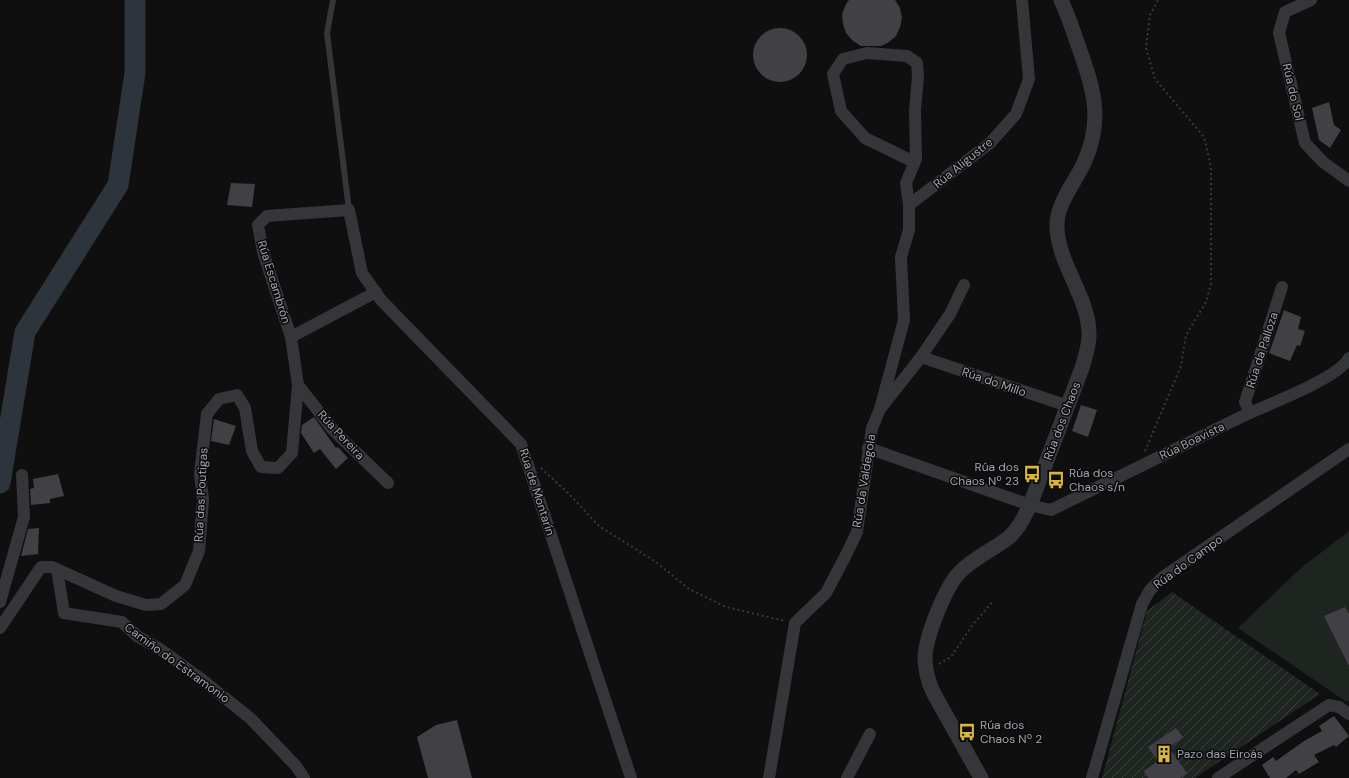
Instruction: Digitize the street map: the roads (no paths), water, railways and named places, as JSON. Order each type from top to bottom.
[{"type":"street","name":"Rúa Aligustre","points":[[909,205],[990,143],[1016,114],[1029,79],[1022,0]]},
{"type":"street","name":"Rúa dos Chaos","points":[[981,778],[929,684],[925,656],[928,640],[939,609],[950,586],[959,573],[975,560],[1009,537],[1021,524],[1030,505],[1082,368],[1090,335],[1089,323],[1085,309],[1061,250],[1056,226],[1060,209],[1083,164],[1094,133],[1095,120],[1094,101],[1090,77],[1061,0]]},
{"type":"street","name":"Rúa do Sol","points":[[1311,0],[1285,12],[1279,33],[1305,143],[1322,162],[1349,181]]},
{"type":"street","points":[[880,409],[904,320],[901,257],[909,230],[909,205],[906,183],[916,159],[915,110],[918,76],[917,63],[907,56],[867,53],[843,59],[833,74],[841,111],[865,138],[914,162]]},
{"type":"street","name":"Rúa de Montarín","points":[[349,210],[362,273],[381,300],[521,444],[632,778]]},
{"type":"street","name":"Rúa Escambrón","points":[[298,385],[291,337],[263,252],[258,225],[267,216],[349,210]]},
{"type":"street","name":"Rúa da Valdegola","points":[[769,778],[795,623],[826,593],[857,532],[872,428],[880,409],[921,357],[950,314],[964,285]]},
{"type":"street","name":"Rúa da Palloza","points":[[1250,413],[1245,402],[1282,287]]},
{"type":"street","points":[[291,337],[376,292]]},
{"type":"street","name":"Rúa do Millo","points":[[921,357],[1068,406]]},
{"type":"street","name":"Rúa Boavista","points":[[868,448],[1030,505],[1051,510],[1250,413],[1322,380],[1346,364],[1349,358]]},
{"type":"street","name":"Rúa Pereira","points":[[298,385],[333,430],[388,483]]},
{"type":"street","name":"Rúa das Poutigas","points":[[0,628],[41,566],[52,567],[116,596],[146,605],[161,604],[185,585],[199,551],[203,500],[200,474],[207,414],[219,399],[237,395],[245,408],[252,451],[261,467],[278,468],[292,453],[298,385]]},
{"type":"street","name":"Rúa do Campo","points":[[1092,778],[1142,604],[1150,590],[1163,577],[1349,449]]},
{"type":"street","points":[[0,602],[24,517],[22,476]]},
{"type":"street","name":"Camiño do Estramonio","points":[[57,569],[64,613],[122,622],[137,636],[160,648],[250,718],[296,766],[304,778]]},
{"type":"street","points":[[1218,778],[1329,705],[1339,707],[1349,714]]},
{"type":"street","points":[[847,778],[870,734]]},
{"type":"lane","points":[[333,0],[327,33],[349,210]]},
{"type":"waterway","points":[[0,483],[25,332],[118,185],[135,73],[135,0]]},
{"type":"place","name":"Rúa dos Chaos Nº 23","points":[[1032,474]]},
{"type":"place","name":"Rúa dos Chaos s/n","points":[[1056,480]]},
{"type":"place","name":"Rúa dos Chaos Nº 2","points":[[967,732]]},
{"type":"place","name":"Pazo das Eiroás","points":[[1164,754]]}]
